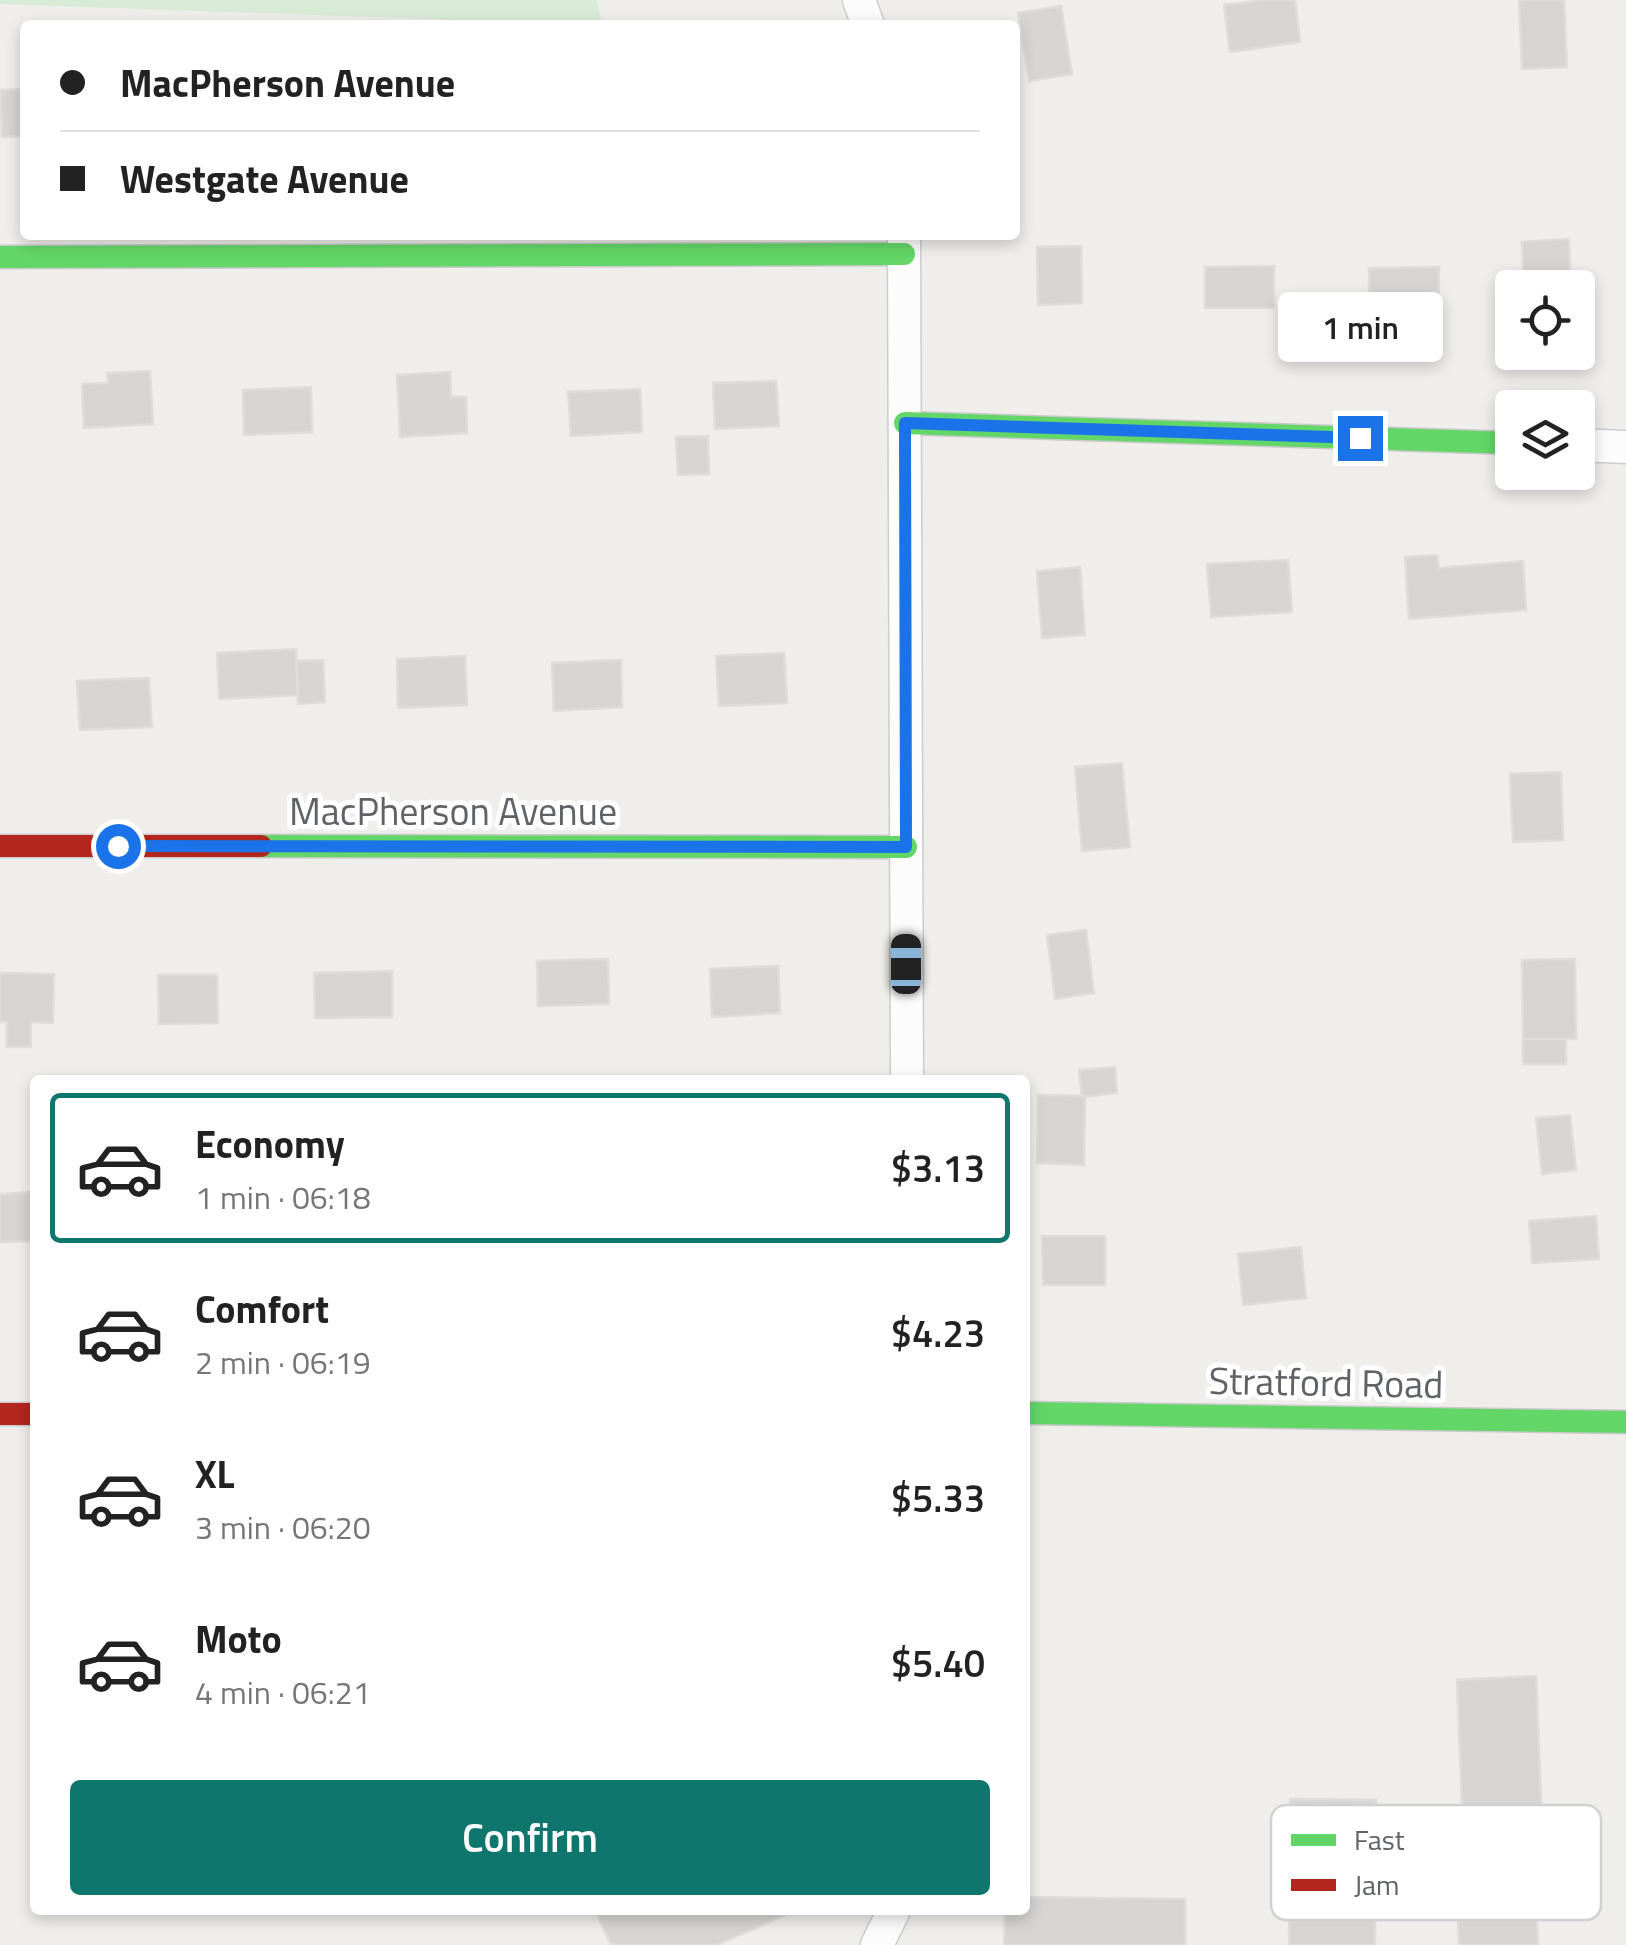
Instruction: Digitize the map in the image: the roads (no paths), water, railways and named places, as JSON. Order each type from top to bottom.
[{"type":"street","points":[[0,257],[904,245],[906,1075]]},
{"type":"street","points":[[905,423],[1495,442]]},
{"type":"street","points":[[1595,446],[1626,447]]},
{"type":"street","name":"MacPherson Avenue","points":[[0,846],[906,847]]},
{"type":"street","name":"Stratford Road","points":[[1030,1413],[1626,1422]]},
{"type":"street","points":[[0,1414],[30,1414]]},
{"type":"street","points":[[877,1945],[892,1915]]}]
